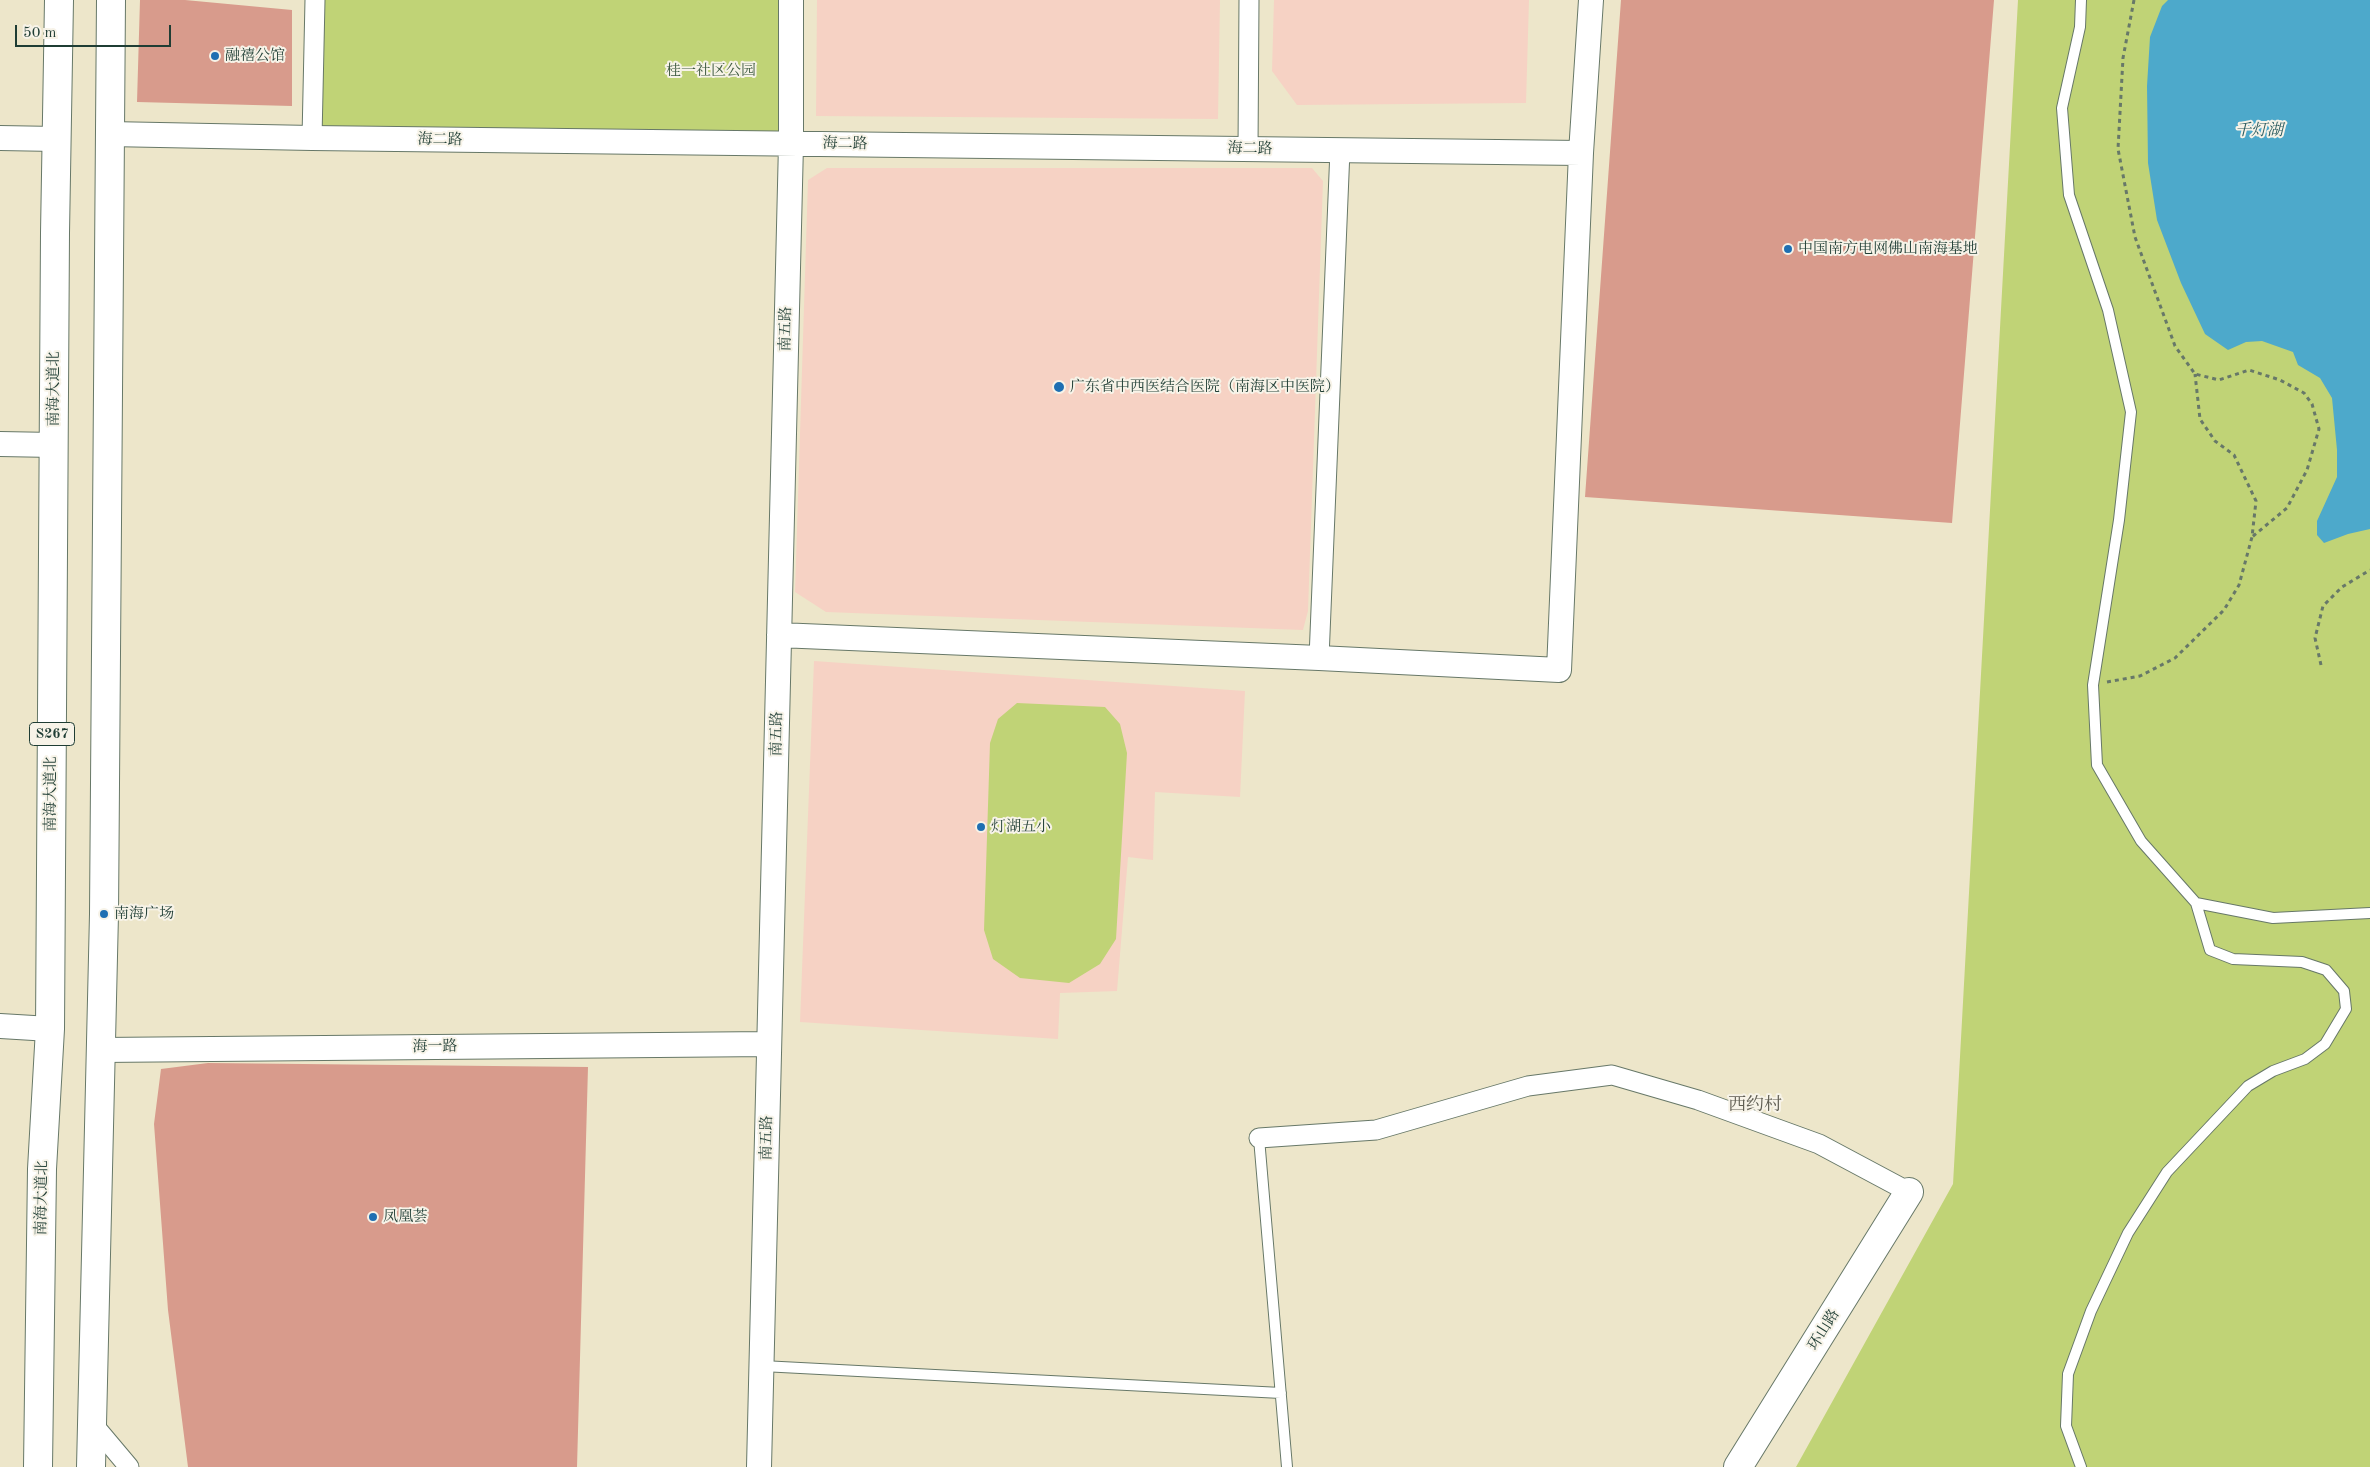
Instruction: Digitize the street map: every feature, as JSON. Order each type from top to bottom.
[{"type":"main road","name":"南海大道北","points":[[38,1467],[42,1168],[50,1029],[56,140],[60,0]]},
{"type":"main road","points":[[91,1467],[104,904],[111,0]]},
{"type":"main road","name":"环山路","points":[[1738,1467],[1908,1192]]},
{"type":"street","points":[[312,138],[315,0]]},
{"type":"street","name":"南五路","points":[[759,1467],[791,144],[791,0]]},
{"type":"street","points":[[1248,149],[1249,0]]},
{"type":"street","points":[[779,635],[1560,670],[1582,153],[1591,0]]},
{"type":"street","name":"海二路","points":[[109,134],[1582,153]]},
{"type":"street","points":[[0,138],[56,140]]},
{"type":"street","points":[[1319,658],[1340,150]]},
{"type":"street","points":[[0,444],[54,445]]},
{"type":"street","points":[[0,1026],[50,1029]]},
{"type":"street","name":"海一路","points":[[101,1050],[769,1044]]},
{"type":"street","points":[[1259,1138],[1376,1130],[1528,1086],[1612,1075],[1698,1100],[1819,1144],[1908,1192]]},
{"type":"street","points":[[92,1423],[129,1467]]},
{"type":"lane","points":[[2081,0],[2080,27],[2062,108],[2069,195],[2108,310],[2131,412],[2119,520],[2093,685],[2097,765],[2141,841],[2196,904],[2210,950],[2232,959],[2302,962],[2326,970],[2344,991],[2346,1009],[2325,1044],[2305,1059],[2273,1071],[2248,1086],[2167,1172],[2128,1233],[2091,1311],[2068,1374],[2066,1426],[2081,1467]]},
{"type":"lane","points":[[2196,904],[2273,918],[2370,913]]},
{"type":"lane","points":[[1259,1138],[1287,1467]]},
{"type":"lane","points":[[762,1366],[1281,1393]]},
{"type":"path","points":[[2093,685],[2140,676],[2175,658],[2224,610],[2239,585],[2252,536],[2256,501],[2234,455],[2215,441],[2200,419],[2195,374],[2175,346],[2135,237],[2118,149],[2123,58],[2134,0]]},
{"type":"path","points":[[2195,374],[2219,380],[2249,370],[2280,380],[2304,393],[2312,404],[2318,429],[2307,470],[2287,508],[2252,536]]},
{"type":"path","points":[[2321,665],[2315,638],[2323,606],[2342,587],[2370,570]]},
{"type":"shaded area","points":[[817,0],[1220,0],[1218,119],[816,116]]},
{"type":"shaded area","points":[[1274,0],[1529,0],[1526,103],[1297,105],[1272,71]]},
{"type":"shaded area","name":"广东省中西医结合医院（南海区中医院）","points":[[827,168],[1312,168],[1323,181],[1308,611],[1303,630],[826,612],[795,592],[808,180]]},
{"type":"shaded area","name":"灯湖五小","points":[[814,661],[1245,691],[1240,797],[1155,792],[1153,860],[1128,857],[1117,991],[1060,993],[1058,1039],[800,1022]]},
{"type":"green space","name":"桂一社区公园","points":[[315,0],[791,0],[791,144],[312,138]]},
{"type":"green space","points":[[2018,0],[2370,0],[2370,1467],[1796,1467],[1953,1184]]},
{"type":"green space","points":[[1017,703],[1105,707],[1120,724],[1127,753],[1116,939],[1100,964],[1069,983],[1020,978],[993,959],[984,930],[990,743],[998,719]]},
{"type":"water","name":"千灯湖","points":[[2168,0],[2370,0],[2370,529],[2348,534],[2324,543],[2317,535],[2317,521],[2337,477],[2337,450],[2332,398],[2320,378],[2298,365],[2293,352],[2262,341],[2246,342],[2228,350],[2205,334],[2181,283],[2157,220],[2148,163],[2147,86],[2150,37],[2162,6]]},
{"type":"building","name":"融禧公馆","points":[[140,0],[185,0],[292,10],[292,106],[137,102]]},
{"type":"building","name":"中国南方电网佛山南海基地","points":[[1621,0],[1994,0],[1952,523],[1585,497]]},
{"type":"building","name":"凤凰荟","points":[[208,1063],[588,1067],[577,1467],[188,1467],[168,1310],[154,1124],[161,1069]]},
{"type":"place","name":"融禧公馆","points":[[215,56]]},
{"type":"place","name":"中国南方电网佛山南海基地","points":[[1788,249]]},
{"type":"place","name":"广东省中西医结合医院（南海区中医院）","points":[[1059,387]]},
{"type":"place","name":"灯湖五小","points":[[981,827]]},
{"type":"place","name":"南海广场","points":[[104,914]]},
{"type":"place","name":"凤凰荟","points":[[373,1217]]},
{"type":"district","name":"西约村","points":[[1755,1105]]}]
